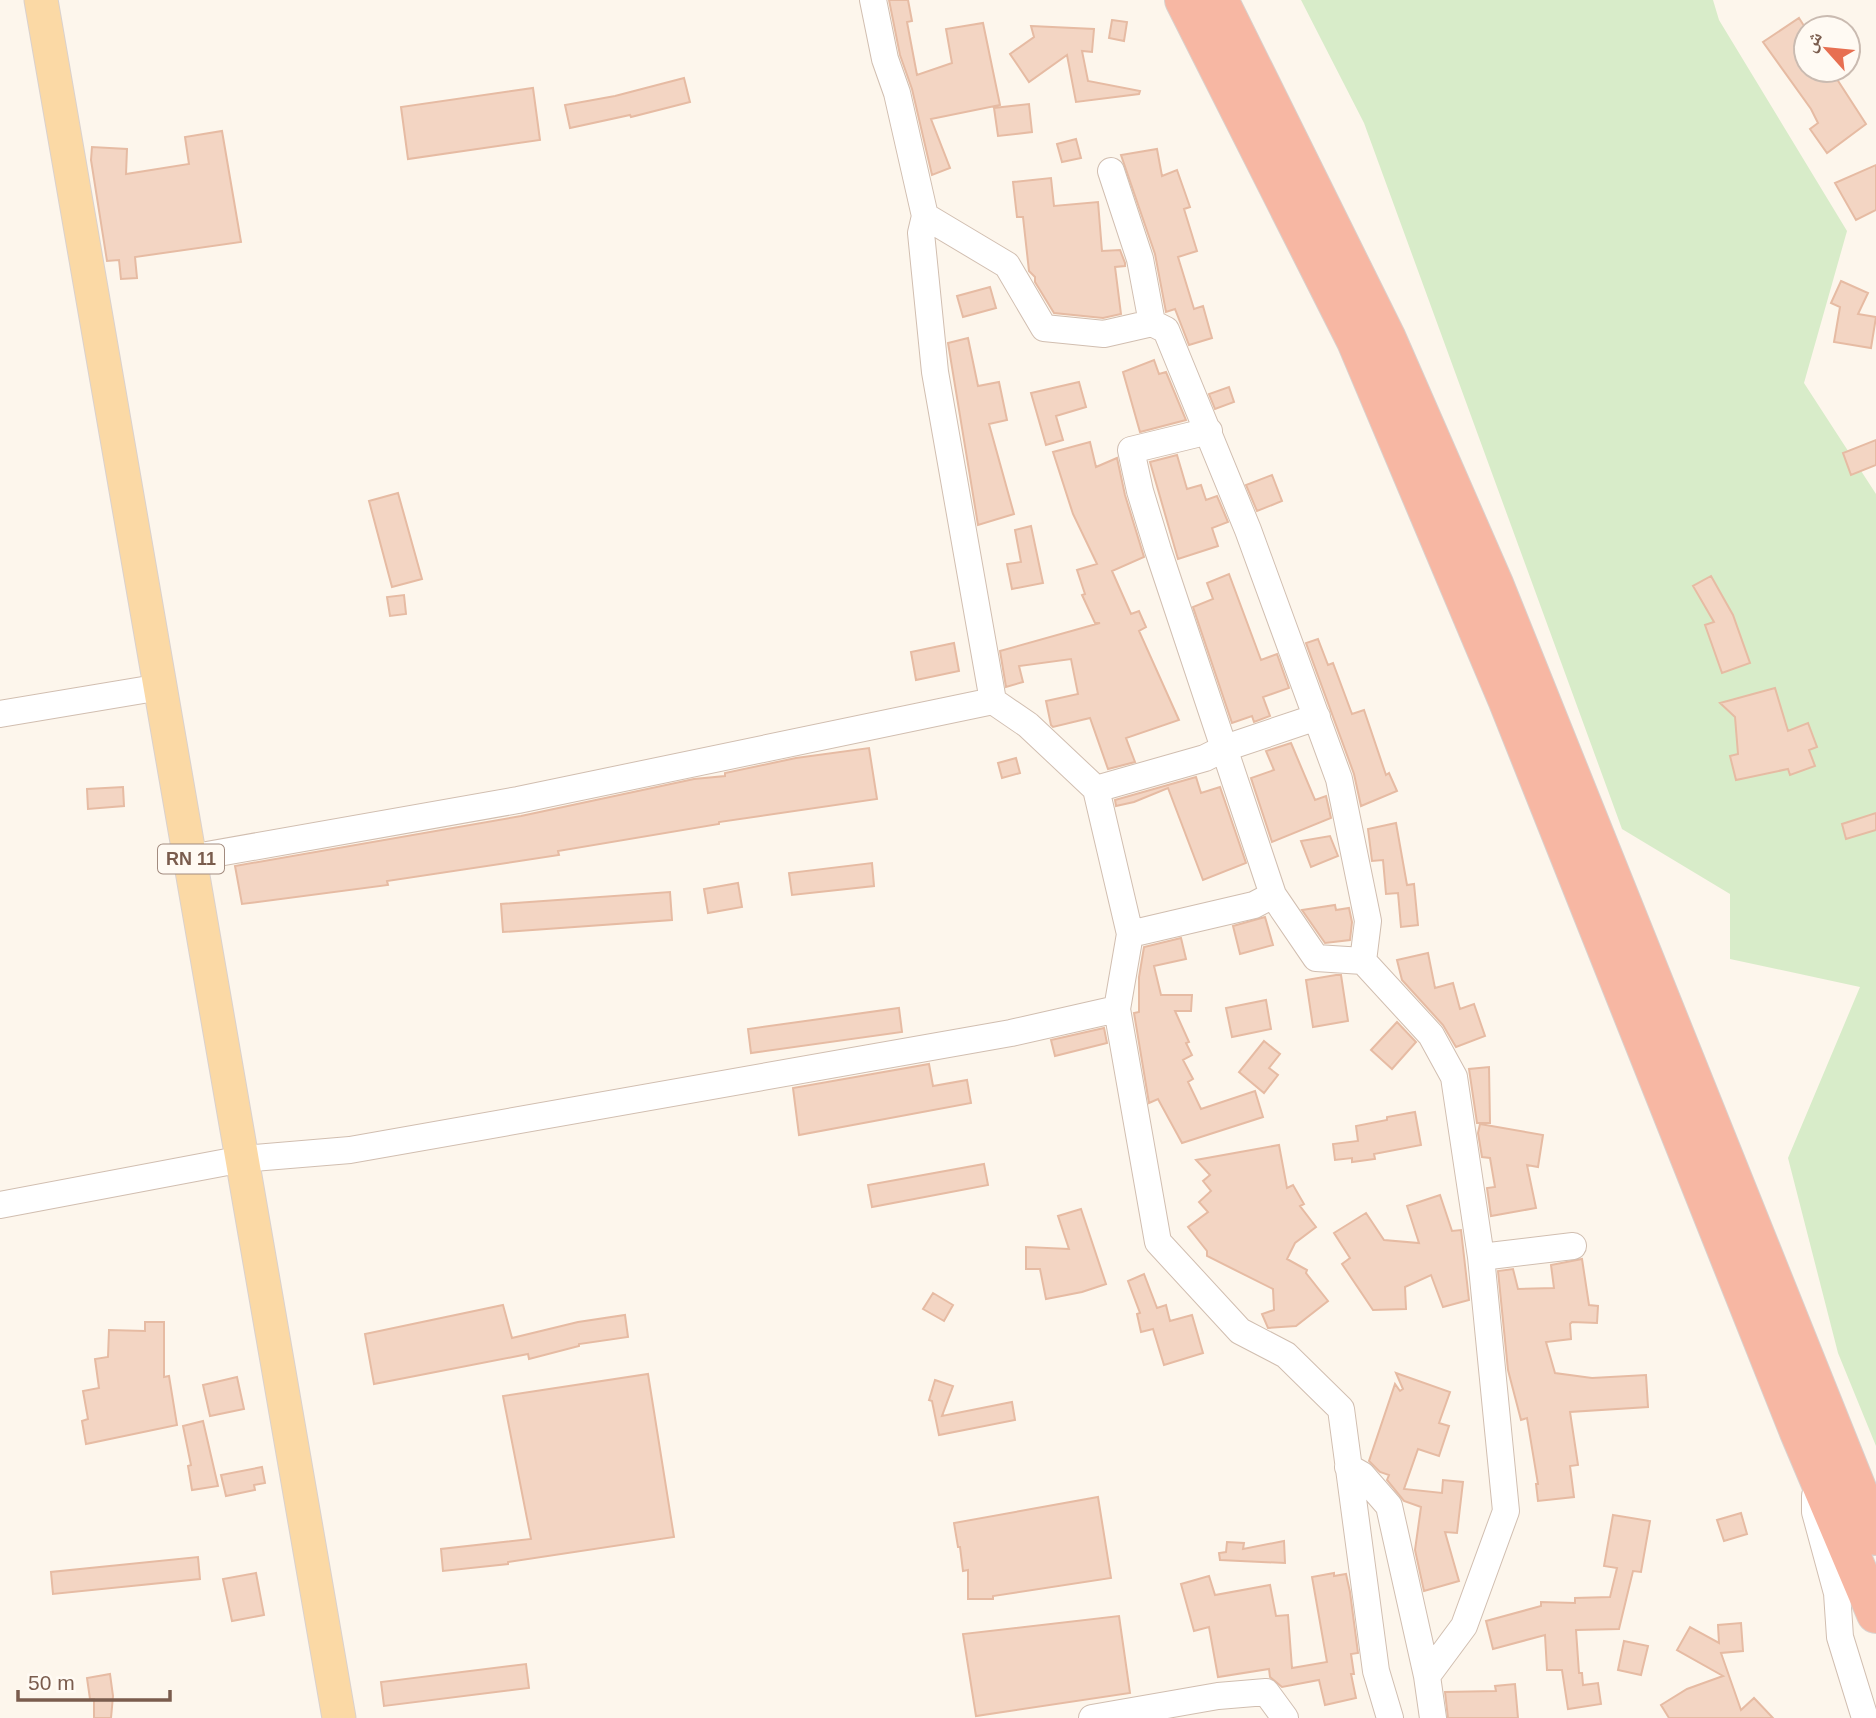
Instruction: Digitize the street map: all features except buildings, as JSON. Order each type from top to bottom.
[{"type":"highway","points":[[1184,0],[1356,341],[1507,699],[1815,1469],[1876,1614]]},
{"type":"highway","points":[[1219,0],[1387,338],[1494,584],[1876,1536]]},
{"type":"main road","name":"RN 11","points":[[41,0],[339,1718]]},
{"type":"street","points":[[873,0],[885,59],[897,93],[925,216],[921,233],[935,372],[993,701],[1028,725],[1096,789],[1130,934],[1117,1009],[1158,1242],[1240,1331],[1286,1355],[1341,1409],[1376,1671],[1390,1718]]},
{"type":"street","points":[[1111,171],[1140,259],[1152,323]]},
{"type":"street","points":[[925,216],[1007,265],[1044,328],[1104,334],[1152,323],[1166,330],[1209,431],[1339,779],[1368,921],[1363,961]]},
{"type":"street","points":[[1209,431],[1131,450],[1143,503],[1273,895],[1316,958],[1363,961],[1432,1035],[1454,1077],[1481,1257],[1506,1511],[1464,1626],[1427,1676]]},
{"type":"street","points":[[0,714],[161,687]]},
{"type":"street","points":[[190,858],[518,800],[993,701]]},
{"type":"street","points":[[1096,789],[1205,758],[1225,748],[1317,717]]},
{"type":"street","points":[[1130,934],[1254,905],[1273,895]]},
{"type":"street","points":[[0,1205],[243,1159],[350,1150],[1011,1033],[1117,1009]]},
{"type":"street","points":[[1481,1257],[1573,1246]]},
{"type":"street","points":[[1348,1467],[1362,1475],[1389,1506],[1427,1676],[1425,1717]]},
{"type":"street","points":[[1815,1469],[1815,1512],[1837,1593],[1840,1637],[1865,1718]]},
{"type":"street","points":[[1092,1718],[1218,1696],[1266,1692],[1285,1718]]},
{"type":"green space","points":[[1301,0],[1713,0],[1719,20],[1847,231],[1804,383],[1876,494],[1876,1446],[1838,1353],[1788,1158],[1860,987],[1730,959],[1730,894],[1622,829],[1364,123]]}]
